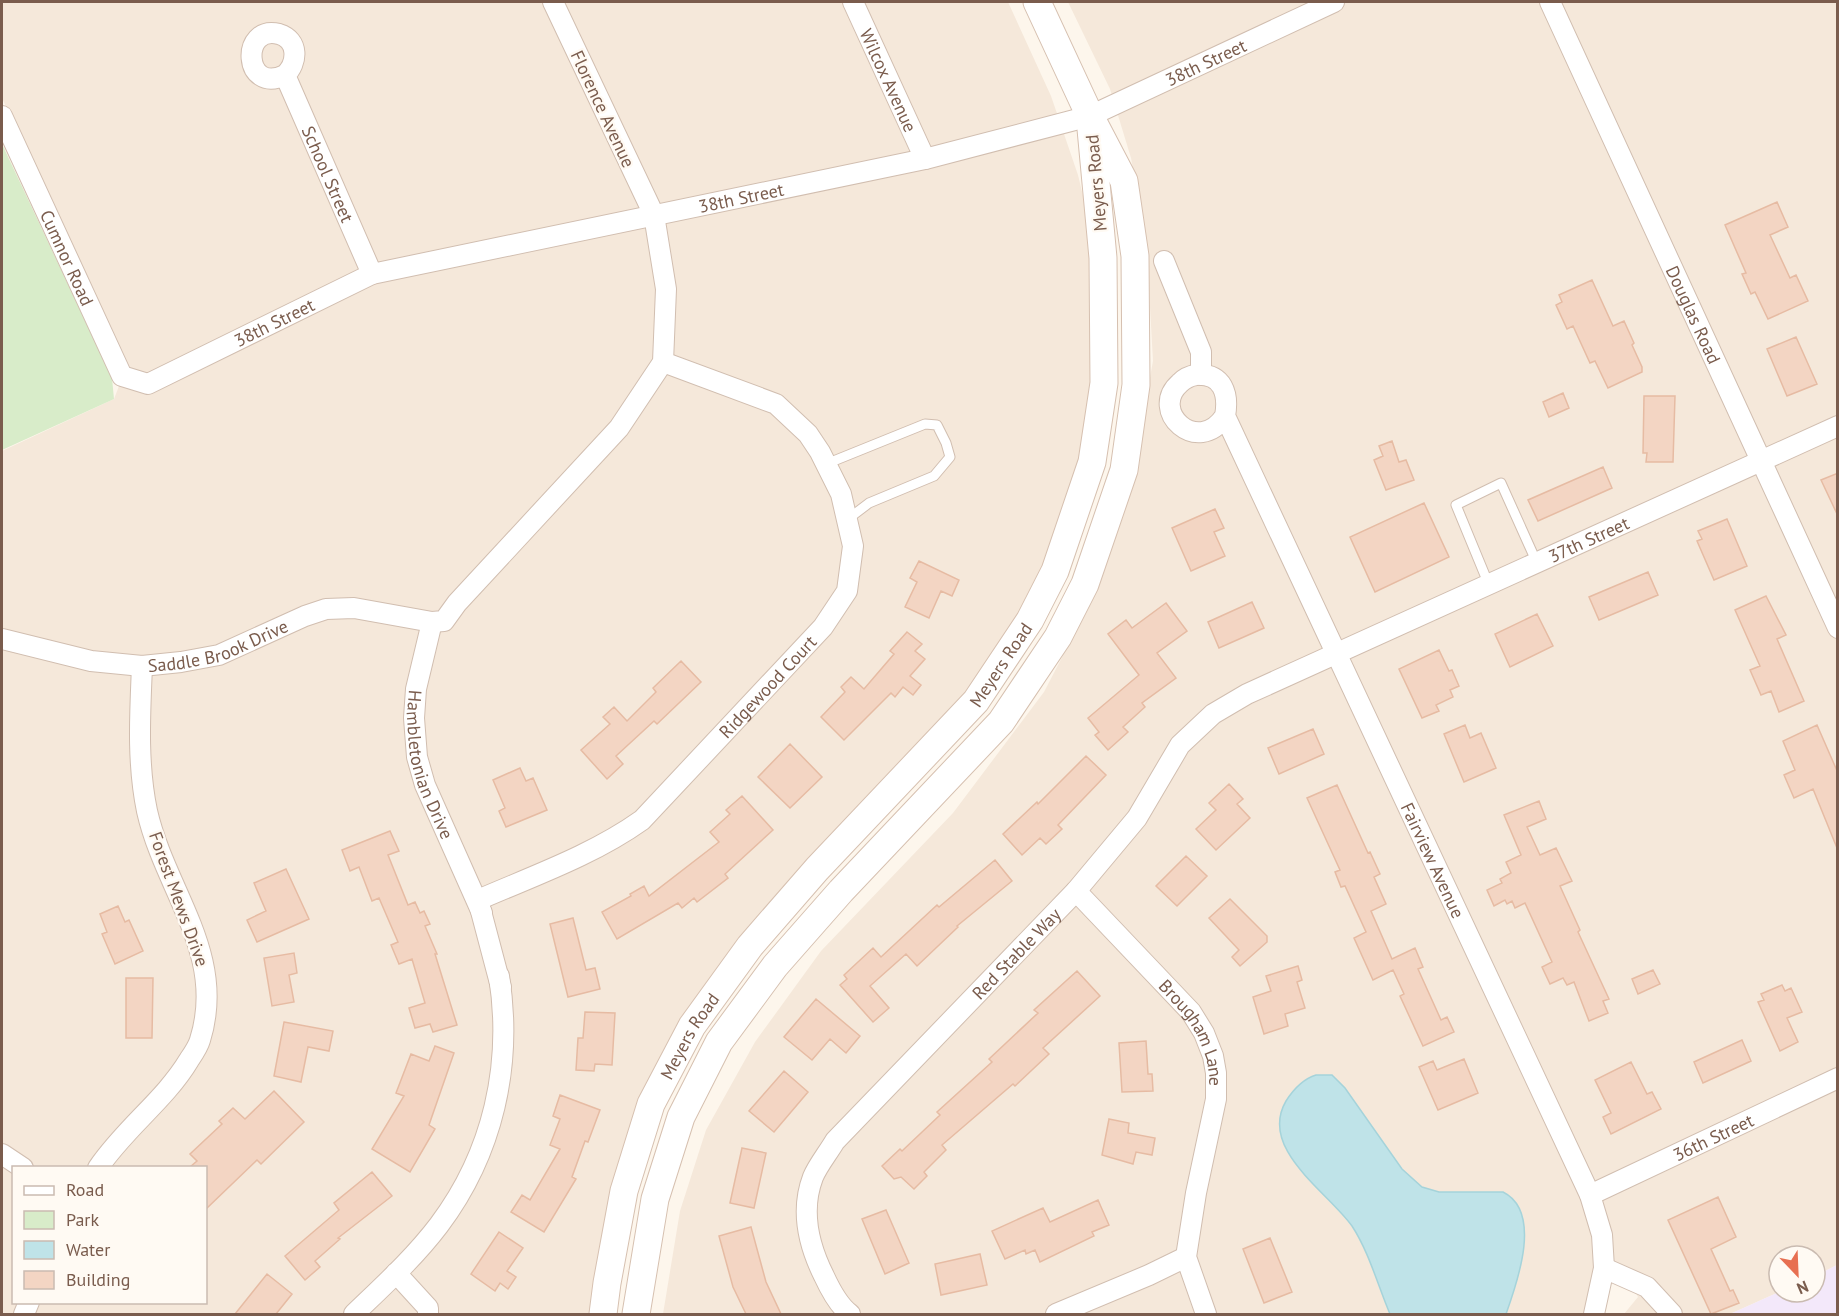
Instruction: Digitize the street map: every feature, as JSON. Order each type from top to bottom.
[{"type":"street","name":"Florence Avenue","points":[[553,2],[654,215]]},
{"type":"street","name":"Wilcox Avenue","points":[[853,2],[925,159]]},
{"type":"street","points":[[1037,2],[1090,116]]},
{"type":"street","name":"38th Street","points":[[148,384],[372,274],[925,159],[1090,116],[1334,2]]},
{"type":"street","name":"Douglas Road","points":[[1550,2],[1838,628]]},
{"type":"street","name":"School Street","points":[[285,75],[372,274]]},
{"type":"street","name":"Cumnor Road","points":[[2,116],[122,376],[148,384]]},
{"type":"street","name":"Meyers Road","points":[[603,1314],[627,1180],[651,1104],[692,1026],[750,946],[809,878],[976,701],[1030,621],[1055,571],[1092,462],[1104,382],[1103,258],[1090,116]]},
{"type":"street","name":"Meyers Road","points":[[636,1314],[655,1199],[681,1117],[719,1042],[775,966],[841,891],[1001,722],[1058,637],[1085,584],[1124,470],[1136,385],[1136,256],[1124,181],[1090,116]]},
{"type":"street","points":[[432,622],[444,621],[457,603],[606,443],[631,412],[663,362],[666,289],[654,215]]},
{"type":"street","points":[[1164,261],[1201,352],[1201,375],[1191,376],[1176,386],[1170,400],[1173,416],[1180,426],[1187,430],[1202,432],[1216,427],[1225,416]]},
{"type":"street","name":"Ridgewood Court","points":[[478,900],[607,843],[642,820],[656,808],[830,618],[847,591],[853,546],[848,519],[841,494],[808,434],[776,404],[663,362]]},
{"type":"street","name":"Fairview Avenue","points":[[1201,375],[1209,376],[1222,386],[1228,402],[1225,416],[1590,1196],[1602,1235],[1604,1268],[1594,1314]]},
{"type":"street","name":"37th Street","points":[[1337,652],[1838,426]]},
{"type":"street","name":"Saddle Brook Drive","points":[[2,639],[91,661],[142,666],[219,655],[305,616],[326,609],[354,608],[432,622]]},
{"type":"street","name":"Hambletonian Drive","points":[[432,622],[416,689],[414,717],[417,757],[430,795],[460,865],[478,900]]},
{"type":"street","name":"Red Stable Way","points":[[850,1314],[845,1311],[827,1283],[812,1253],[808,1237],[807,1208],[813,1178],[835,1141],[1076,891],[1129,830],[1170,758],[1200,724],[1226,705],[1337,652]]},
{"type":"street","name":"Forest Mews Drive","points":[[99,1166],[124,1135],[181,1074],[200,1042],[207,998],[206,973],[200,948],[164,861],[147,810],[141,764],[142,666]]},
{"type":"street","name":"Brougham Lane","points":[[1076,891],[1191,1012],[1204,1033],[1213,1056],[1216,1099],[1196,1193],[1186,1257],[1206,1314]]},
{"type":"street","points":[[359,1313],[416,1253],[452,1207],[479,1158],[493,1111],[502,1060],[504,1021],[501,987],[478,900]]},
{"type":"street","name":"36th Street","points":[[1590,1196],[1838,1078]]},
{"type":"street","points":[[2,1154],[21,1166]]},
{"type":"street","points":[[1056,1314],[1186,1257]]},
{"type":"street","points":[[1604,1268],[1647,1287],[1671,1314]]},
{"type":"street","points":[[396,1273],[428,1308],[428,1314]]},
{"type":"lane","points":[[826,464],[925,424],[936,425],[946,443],[950,457],[934,476],[869,503],[848,519]]},
{"type":"lane","points":[[1489,585],[1456,505],[1501,483],[1537,563]]},
{"type":"shaded area","points":[[2,2],[1008,2],[1051,96],[1078,175],[1089,221],[1095,394],[1068,514],[1008,643],[688,1014],[594,1314],[2,1314],[2,451],[114,399],[126,368],[2,98]]},
{"type":"shaded area","points":[[1068,2],[1837,2],[1837,1265],[1827,1270],[1827,1244],[1767,1244],[1767,1297],[1730,1314],[1624,1314],[1638,1297],[1624,1271],[1594,1284],[1585,1314],[663,1314],[680,1211],[706,1130],[755,1042],[821,951],[953,813],[1044,692],[1098,588],[1128,498],[1153,361],[1146,236],[1131,158],[1110,89]]},
{"type":"shaded area","points":[[1837,1265],[1837,1314],[1730,1314],[1767,1297],[1767,1304],[1827,1304],[1827,1270]]},
{"type":"green space","points":[[2,144],[112,378],[114,399],[2,450]]},
{"type":"water","points":[[1316,1075],[1332,1075],[1345,1088],[1402,1169],[1422,1187],[1439,1192],[1503,1192],[1515,1202],[1522,1215],[1524,1249],[1516,1285],[1506,1314],[1390,1314],[1368,1258],[1352,1226],[1300,1169],[1288,1153],[1281,1136],[1280,1119],[1286,1101],[1299,1085]]},
{"type":"building","points":[[1777,202],[1788,227],[1770,235],[1790,278],[1796,275],[1808,301],[1768,319],[1755,292],[1751,294],[1742,274],[1746,273],[1725,225]]},
{"type":"building","points":[[1592,280],[1613,326],[1624,321],[1642,367],[1642,372],[1608,388],[1595,361],[1590,363],[1573,326],[1567,329],[1556,305],[1562,302],[1559,295]]},
{"type":"building","points":[[1796,337],[1817,384],[1787,396],[1767,349]]},
{"type":"building","points":[[1563,393],[1569,408],[1549,417],[1543,402]]},
{"type":"building","points":[[1644,396],[1675,396],[1673,462],[1646,462],[1647,453],[1643,453]]},
{"type":"building","points":[[1392,441],[1399,462],[1406,460],[1414,480],[1386,490],[1374,460],[1383,456],[1379,446]]},
{"type":"building","points":[[1603,467],[1612,488],[1538,521],[1528,500]]},
{"type":"building","points":[[1838,473],[1838,516],[1821,480]]},
{"type":"building","points":[[1424,503],[1449,557],[1375,592],[1350,537]]},
{"type":"building","points":[[1215,509],[1224,528],[1214,532],[1225,556],[1191,571],[1172,528]]},
{"type":"building","points":[[1727,519],[1747,566],[1714,580],[1697,541],[1702,539],[1698,531]]},
{"type":"building","points":[[919,561],[959,580],[952,596],[941,591],[929,618],[905,607],[917,582],[910,578]]},
{"type":"building","points":[[1648,572],[1658,595],[1599,620],[1589,597]]},
{"type":"building","points":[[1766,596],[1786,635],[1777,639],[1804,701],[1779,712],[1771,691],[1761,695],[1750,670],[1760,666],[1735,610]]},
{"type":"building","points":[[1252,602],[1264,628],[1219,648],[1208,622]]},
{"type":"building","points":[[1166,603],[1187,631],[1157,653],[1176,678],[1142,703],[1145,707],[1123,727],[1128,732],[1108,750],[1095,735],[1099,732],[1088,718],[1139,675],[1108,634],[1126,620],[1132,628]]},
{"type":"building","points":[[1537,614],[1553,646],[1510,667],[1495,634]]},
{"type":"building","points":[[907,632],[922,644],[915,651],[925,659],[910,676],[921,685],[913,695],[903,687],[895,697],[891,693],[844,740],[821,717],[845,692],[841,687],[851,677],[864,689],[894,654],[890,651]]},
{"type":"building","points":[[1439,650],[1459,686],[1450,690],[1453,697],[1436,705],[1439,711],[1422,718],[1399,669]]},
{"type":"building","points":[[681,661],[701,682],[657,724],[654,721],[616,756],[623,764],[607,779],[581,750],[610,724],[603,717],[614,707],[627,721],[656,692],[653,688]]},
{"type":"building","points":[[1465,725],[1470,738],[1481,733],[1496,768],[1464,782],[1444,734]]},
{"type":"building","points":[[1817,725],[1838,773],[1837,848],[1813,789],[1794,798],[1784,775],[1795,770],[1783,741]]},
{"type":"building","points":[[1313,729],[1324,754],[1279,774],[1268,748]]},
{"type":"building","points":[[790,744],[822,777],[790,808],[758,777]]},
{"type":"building","points":[[1086,756],[1106,775],[1058,825],[1062,829],[1046,844],[1040,838],[1022,855],[1003,834],[1037,802],[1038,804]]},
{"type":"building","points":[[520,768],[526,781],[533,778],[547,810],[506,827],[499,811],[505,808],[493,780]]},
{"type":"building","points":[[1229,784],[1243,799],[1237,804],[1250,818],[1216,850],[1196,829],[1216,810],[1209,803]]},
{"type":"building","points":[[1337,785],[1380,874],[1374,877],[1386,904],[1371,911],[1392,959],[1415,948],[1423,967],[1418,969],[1441,1020],[1447,1017],[1454,1032],[1423,1046],[1400,996],[1404,994],[1393,970],[1373,980],[1354,938],[1366,932],[1345,886],[1341,887],[1335,872],[1340,870],[1307,798]]},
{"type":"building","points":[[742,796],[773,830],[725,874],[728,878],[697,902],[694,898],[682,908],[678,903],[617,939],[602,912],[644,886],[649,896],[719,842],[710,832],[730,814],[726,810]]},
{"type":"building","points":[[1539,801],[1546,819],[1527,827],[1540,855],[1556,848],[1572,881],[1560,886],[1609,999],[1603,1001],[1608,1013],[1589,1021],[1574,982],[1567,985],[1563,978],[1550,984],[1542,967],[1552,962],[1525,903],[1515,908],[1512,901],[1507,904],[1505,900],[1494,906],[1487,890],[1502,883],[1500,879],[1511,873],[1506,862],[1521,855],[1504,815]]},
{"type":"building","points":[[390,831],[399,851],[388,855],[408,905],[415,902],[420,913],[424,911],[430,924],[425,926],[437,954],[435,954],[457,1025],[433,1032],[430,1024],[415,1028],[409,1008],[425,1003],[412,959],[399,964],[391,945],[398,942],[379,898],[372,901],[359,867],[350,871],[342,850]]},
{"type":"building","points":[[1186,856],[1207,876],[1177,906],[1156,886]]},
{"type":"building","points":[[995,860],[1012,881],[957,926],[917,966],[906,954],[870,986],[889,1008],[873,1022],[840,985],[847,979],[844,975],[873,948],[881,957],[937,905],[939,907]]},
{"type":"building","points":[[286,869],[309,919],[257,942],[247,920],[266,911],[254,883]]},
{"type":"building","points":[[1230,899],[1267,936],[1267,942],[1240,966],[1232,957],[1239,950],[1209,918]]},
{"type":"building","points":[[118,906],[125,922],[129,920],[143,951],[115,964],[102,934],[107,932],[100,914]]},
{"type":"building","points":[[573,918],[586,970],[595,968],[600,989],[568,997],[550,924]]},
{"type":"building","points":[[294,953],[297,973],[289,975],[294,1002],[272,1006],[264,958]]},
{"type":"building","points":[[1298,966],[1302,980],[1297,982],[1305,1008],[1285,1014],[1288,1026],[1264,1034],[1253,997],[1271,991],[1266,976]]},
{"type":"building","points":[[1653,970],[1660,984],[1638,994],[1632,979]]},
{"type":"building","points":[[1077,971],[1100,996],[1043,1048],[1049,1054],[1015,1086],[1013,1084],[942,1145],[946,1150],[924,1172],[927,1176],[914,1189],[901,1177],[894,1179],[882,1166],[900,1149],[902,1151],[940,1115],[937,1112],[992,1062],[989,1059],[1038,1013],[1034,1010]]},
{"type":"building","points":[[126,978],[153,978],[152,1038],[126,1038]]},
{"type":"building","points":[[1782,985],[1785,991],[1791,988],[1802,1012],[1787,1018],[1798,1042],[1780,1051],[1758,1002],[1764,1000],[1761,994]]},
{"type":"building","points":[[816,999],[860,1036],[846,1053],[830,1039],[812,1060],[784,1037]]},
{"type":"building","points":[[585,1012],[615,1013],[612,1065],[595,1064],[594,1071],[576,1070],[578,1038],[583,1038]]},
{"type":"building","points":[[284,1022],[333,1031],[329,1051],[308,1047],[301,1082],[274,1076]]},
{"type":"building","points":[[1742,1040],[1751,1061],[1703,1083],[1694,1062]]},
{"type":"building","points":[[1146,1041],[1148,1074],[1152,1074],[1153,1091],[1122,1092],[1119,1043]]},
{"type":"building","points":[[435,1046],[454,1053],[429,1125],[435,1129],[410,1172],[372,1149],[404,1096],[396,1093],[411,1054],[429,1061]]},
{"type":"building","points":[[1464,1059],[1478,1093],[1438,1110],[1419,1067],[1433,1061],[1437,1070]]},
{"type":"building","points":[[1631,1062],[1647,1094],[1652,1092],[1661,1109],[1611,1134],[1603,1117],[1611,1113],[1595,1080]]},
{"type":"building","points":[[784,1071],[808,1092],[774,1132],[749,1111]]},
{"type":"building","points":[[274,1091],[304,1122],[261,1164],[257,1160],[207,1208],[207,1166],[191,1166],[197,1161],[190,1154],[222,1124],[219,1121],[233,1108],[245,1119]]},
{"type":"building","points":[[560,1095],[600,1110],[588,1142],[585,1141],[572,1177],[576,1179],[544,1232],[511,1212],[522,1195],[530,1200],[560,1149],[550,1145],[560,1119],[553,1116]]},
{"type":"building","points":[[1109,1119],[1129,1123],[1128,1133],[1155,1138],[1152,1155],[1136,1152],[1133,1164],[1102,1155]]},
{"type":"building","points":[[742,1148],[766,1153],[754,1208],[730,1203]]},
{"type":"building","points":[[372,1172],[392,1196],[338,1238],[340,1239],[315,1261],[320,1267],[305,1280],[285,1256],[339,1210],[334,1203]]},
{"type":"building","points":[[1718,1197],[1736,1237],[1711,1249],[1730,1291],[1733,1290],[1739,1303],[1711,1314],[1668,1220]]},
{"type":"building","points":[[1098,1200],[1109,1225],[1092,1232],[1094,1236],[1040,1262],[1035,1250],[1026,1254],[1025,1250],[1005,1259],[992,1231],[1043,1208],[1050,1222]]},
{"type":"building","points":[[886,1210],[909,1263],[885,1274],[862,1219]]},
{"type":"building","points":[[751,1227],[766,1282],[781,1314],[746,1314],[733,1287],[719,1236]]},
{"type":"building","points":[[499,1232],[523,1248],[507,1271],[516,1277],[508,1289],[500,1283],[495,1291],[471,1274]]},
{"type":"building","points":[[1270,1238],[1292,1292],[1264,1303],[1243,1249]]},
{"type":"building","points":[[980,1254],[987,1285],[941,1295],[935,1264]]},
{"type":"building","points":[[267,1274],[292,1294],[276,1314],[235,1314]]}]
